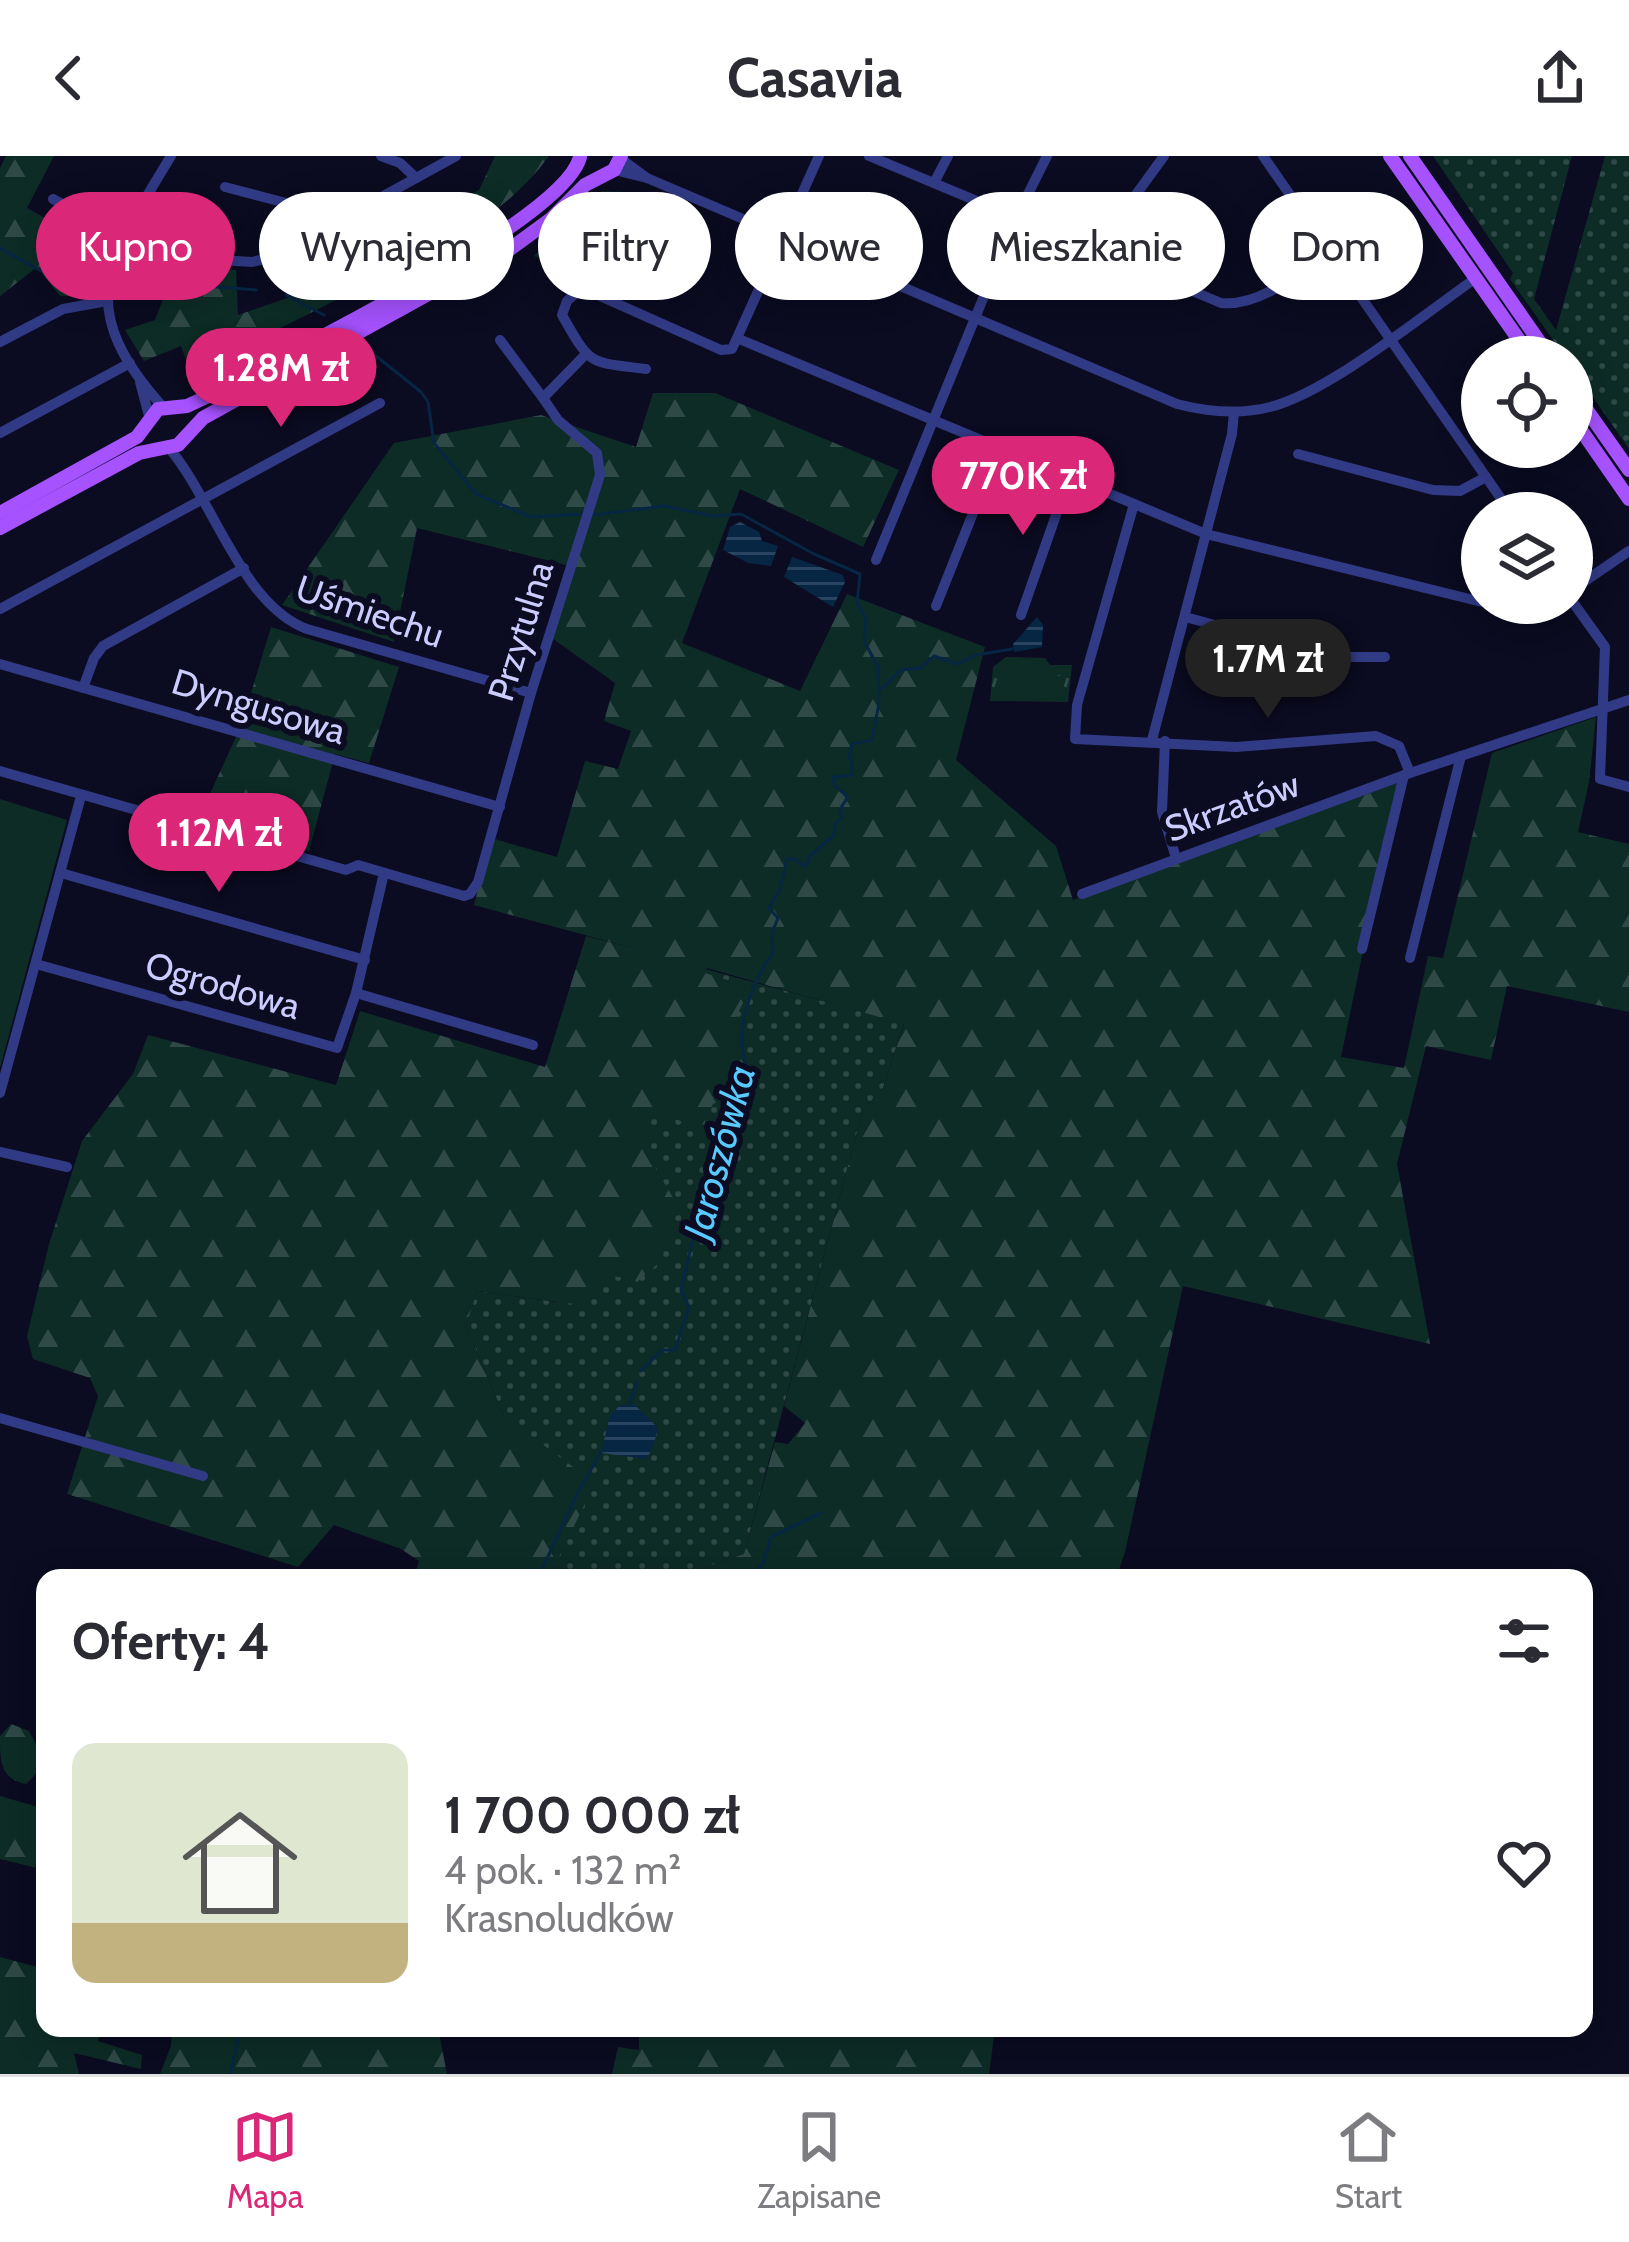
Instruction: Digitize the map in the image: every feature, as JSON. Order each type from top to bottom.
[{"type":"main road","points":[[1390,156],[1516,336]]},
{"type":"main road","points":[[1410,156],[1535,336]]},
{"type":"main road","points":[[580,157],[585,168],[614,165]]},
{"type":"main road","points":[[0,513],[131,441],[148,420],[168,407],[195,404],[496,238],[559,190],[573,175],[580,157]]},
{"type":"main road","points":[[0,528],[139,453],[175,443],[203,418],[510,249],[614,165]]},
{"type":"main road","points":[[168,407],[184,415],[175,443]]},
{"type":"main road","points":[[1593,418],[1628,468],[1624,475],[1611,472]]},
{"type":"main road","points":[[148,420],[152,441],[175,443]]},
{"type":"main road","points":[[1593,446],[1629,499]]},
{"type":"street","points":[[149,192],[171,156]]},
{"type":"street","points":[[381,156],[400,163],[416,178]]},
{"type":"street","points":[[391,192],[456,156]]},
{"type":"street","points":[[803,192],[819,156]]},
{"type":"street","points":[[869,156],[955,192]]},
{"type":"street","points":[[934,183],[948,156]]},
{"type":"street","points":[[1029,192],[1047,156]]},
{"type":"street","points":[[1138,192],[1164,156]]},
{"type":"street","points":[[1263,156],[1288,192]]},
{"type":"street","points":[[614,165],[735,216]]},
{"type":"street","points":[[225,187],[259,196]]},
{"type":"street","points":[[923,296],[1178,404],[1234,412],[1272,406],[1312,389],[1476,278]]},
{"type":"street","points":[[646,369],[595,363],[585,355],[562,315],[567,301],[582,288],[721,350],[732,349],[739,339],[755,300]]},
{"type":"street","points":[[1220,300],[1230,304],[1249,299]]},
{"type":"street","points":[[876,560],[982,300]]},
{"type":"street","points":[[1363,300],[1496,492]]},
{"type":"street","points":[[0,342],[63,309],[107,301],[113,329],[130,363],[168,407]]},
{"type":"street","points":[[739,339],[1206,534],[1461,597]]},
{"type":"street","points":[[500,340],[543,398],[585,355]]},
{"type":"street","points":[[0,433],[130,363]]},
{"type":"street","points":[[139,378],[148,420]]},
{"type":"street","name":"Przytulna","points":[[384,873],[464,896],[476,888],[601,469],[597,453],[558,420],[543,398]]},
{"type":"street","points":[[0,609],[380,403]]},
{"type":"street","points":[[1176,858],[1162,812],[1159,740],[1234,412]]},
{"type":"street","name":"Uśmiechu","points":[[175,443],[269,607],[296,625],[531,693]]},
{"type":"street","points":[[936,606],[999,448]]},
{"type":"street","points":[[1298,454],[1433,490],[1460,490],[1486,477]]},
{"type":"street","points":[[1022,615],[1070,478]]},
{"type":"street","points":[[1134,504],[1084,682],[1075,739],[1236,746],[1384,737],[1399,746],[1407,774],[1362,949]]},
{"type":"street","points":[[1593,576],[1629,551]]},
{"type":"street","points":[[83,688],[103,646],[244,568]]},
{"type":"street","points":[[1184,617],[1334,657],[1385,657]]},
{"type":"street","points":[[1588,624],[1605,647],[1600,779],[1629,787]]},
{"type":"street","name":"Dyngusowa","points":[[0,664],[500,807]]},
{"type":"street","name":"Skrzatów","points":[[1082,894],[1407,774],[1629,700]]},
{"type":"street","points":[[1410,958],[1461,756]]},
{"type":"street","points":[[0,771],[346,870],[358,866],[384,873]]},
{"type":"street","points":[[0,1093],[82,796]]},
{"type":"street","points":[[61,873],[365,959]]},
{"type":"street","name":"Ogrodowa","points":[[36,964],[338,1048],[384,873]]},
{"type":"street","name":"Ogrodowa","points":[[356,993],[533,1045]]},
{"type":"street","points":[[0,1152],[67,1167]]},
{"type":"street","points":[[0,1418],[203,1476]]},
{"type":"green space","points":[[6,156],[54,156],[27,208],[36,213],[36,268],[0,296],[0,168]]},
{"type":"green space","points":[[495,156],[549,156],[514,194],[475,192]]},
{"type":"green space","points":[[1433,156],[1572,156],[1534,299],[1556,330],[1605,156],[1629,156],[1629,449],[1593,397],[1593,336],[1550,336],[1510,279],[1513,273]]},
{"type":"green space","points":[[235,270],[238,315],[282,300],[336,300],[191,373],[181,346],[144,361],[125,330],[155,320],[163,300],[235,300]]},
{"type":"green space","points":[[653,393],[715,393],[899,470],[863,547],[740,489],[682,643],[800,691],[847,594],[985,647],[956,760],[1056,846],[1073,900],[1398,783],[1341,1057],[1404,1068],[1428,956],[1443,958],[1492,753],[1596,717],[1578,832],[1629,844],[1629,1012],[1507,986],[1491,1060],[1426,1046],[1397,1164],[1430,1344],[1183,1286],[1119,1569],[700,1569],[744,1554],[775,1442],[788,1444],[805,1423],[784,1406],[863,1110],[883,1088],[904,1024],[707,968],[705,973],[750,987],[742,995],[736,1016],[750,1074],[738,1077],[735,1094],[713,1104],[702,1125],[661,1113],[650,1122],[647,1146],[680,1213],[673,1219],[661,1261],[637,1282],[614,1276],[601,1279],[574,1304],[477,1291],[466,1326],[504,1416],[595,1483],[554,1567],[569,1569],[417,1569],[419,1561],[401,1549],[334,1525],[298,1567],[67,1494],[98,1396],[90,1378],[33,1359],[27,1336],[49,1244],[82,1141],[133,1074],[148,1035],[336,1085],[360,1011],[545,1067],[586,936],[644,951],[474,905],[491,838],[557,857],[585,761],[618,769],[631,731],[604,721],[615,683],[549,636],[570,566],[417,528],[394,642],[282,605],[394,443],[541,415],[636,447]]},
{"type":"green space","points":[[271,627],[399,667],[369,763],[335,754],[309,851],[198,820],[241,726]]},
{"type":"green space","points":[[1006,657],[1045,658],[1050,665],[1072,665],[1068,702],[990,701],[993,667]]},
{"type":"green space","points":[[1008,674],[1062,676],[1061,699],[1008,698]]},
{"type":"green space","points":[[0,799],[67,820],[0,1068]]},
{"type":"green space","points":[[705,969],[904,1023],[883,1088],[863,1110],[744,1554],[700,1569],[553,1567],[504,1416],[466,1326],[477,1291],[557,1302]]},
{"type":"green space","points":[[11,1724],[29,1731],[36,1747],[36,1771],[26,1784],[6,1773],[0,1736]]},
{"type":"green space","points":[[0,1796],[36,1806],[36,1868],[0,1859]]},
{"type":"green space","points":[[0,1957],[36,1967],[36,2037],[99,2037],[98,2041],[142,2055],[141,2069],[74,2053],[79,2074],[0,2074]]},
{"type":"green space","points":[[172,2037],[440,2037],[447,2074],[160,2074]]},
{"type":"green space","points":[[639,2037],[994,2037],[989,2074],[612,2074],[618,2047],[639,2050]]},
{"type":"water","points":[[740,522],[759,532],[762,541],[778,546],[771,566],[748,563],[723,550],[730,527]]},
{"type":"water","points":[[792,557],[843,575],[845,582],[833,607],[784,577]]},
{"type":"water","points":[[1037,617],[1043,625],[1042,647],[1014,652],[1013,644]]},
{"type":"water","points":[[634,1404],[658,1428],[646,1459],[601,1453],[610,1416],[620,1405]]},
{"type":"waterway","name":"Jaroszówka","points":[[0,248],[36,268]]},
{"type":"waterway","name":"Jaroszówka","points":[[235,288],[256,290]]},
{"type":"waterway","points":[[296,300],[324,315]]},
{"type":"waterway","name":"Jaroszówka","points":[[370,351],[421,392],[428,402],[434,443],[476,494],[531,517],[584,514]]},
{"type":"waterway","name":"Jaroszówka","points":[[594,515],[664,506],[713,516],[741,514],[860,574],[857,603],[866,619],[864,641],[878,667],[879,703],[872,740],[852,744],[852,775],[833,777],[834,785],[848,797],[834,835],[811,855],[805,867],[787,859],[780,889],[769,908],[778,918],[772,933],[773,953],[751,994],[743,1027],[744,1060],[750,1074],[741,1079],[738,1095],[725,1105],[730,1118],[727,1149],[702,1206],[702,1224],[694,1234],[681,1290],[689,1307],[675,1350],[662,1350],[641,1371]]},
{"type":"waterway","points":[[881,689],[901,670],[921,668],[934,656],[957,664],[976,655],[1012,649]]},
{"type":"waterway","points":[[630,1403],[637,1382]]},
{"type":"waterway","points":[[542,1569],[601,1452]]},
{"type":"waterway","points":[[758,1569],[771,1537],[821,1513]]},
{"type":"waterway","points":[[230,2074],[239,2037]]}]
